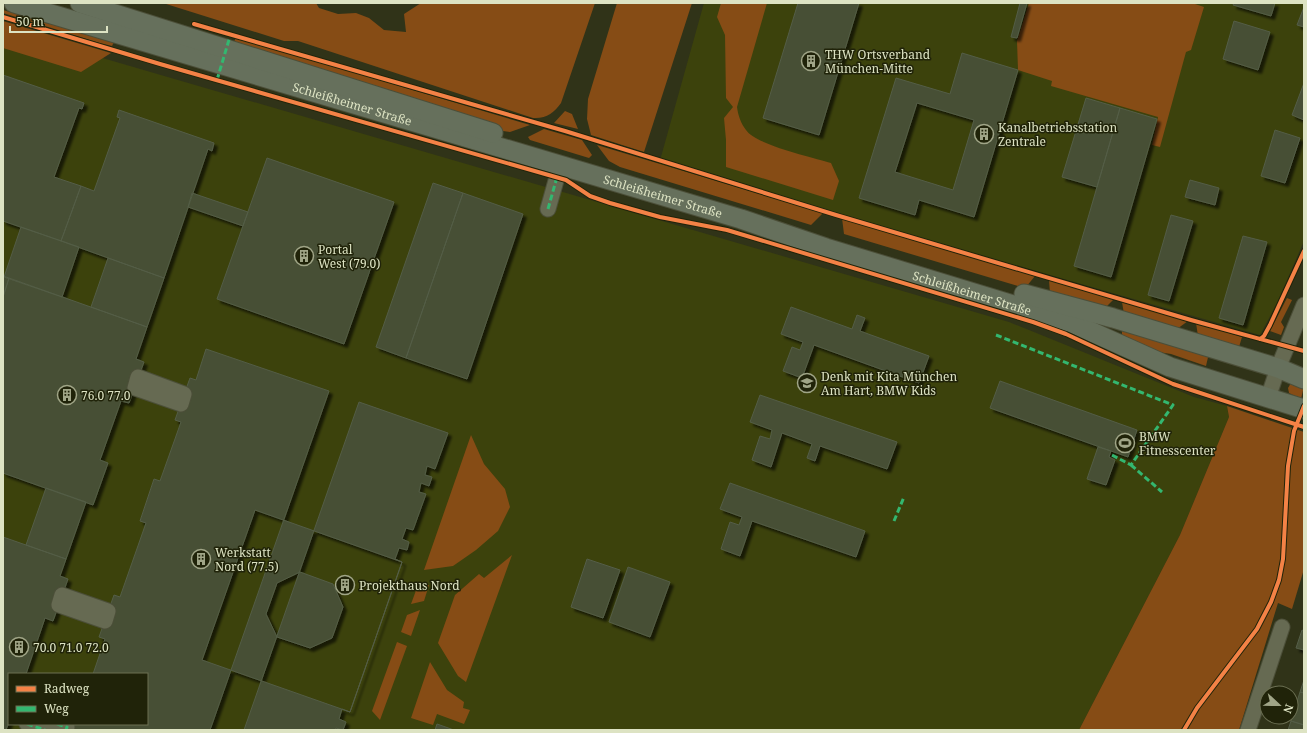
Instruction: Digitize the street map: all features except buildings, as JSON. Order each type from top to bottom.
[{"type":"main road","name":"Schleißheimer Straße","points":[[14,3],[733,217],[826,248],[1037,311],[1072,323],[1170,367],[1304,409]]},
{"type":"main road","name":"Schleißheimer Straße","points":[[80,3],[830,236],[1040,299],[1113,318],[1278,368],[1304,379]]},
{"type":"street","points":[[548,209],[557,177]]},
{"type":"street","points":[[1268,398],[1278,368],[1304,305]]},
{"type":"street","points":[[1248,730],[1282,627]]},
{"type":"street","points":[[30,725],[44,730]]},
{"type":"street","points":[[60,725],[67,727],[66,730]]},
{"type":"shaded area","points":[[163,3],[316,3],[319,8],[338,14],[356,13],[369,18],[384,30],[406,32],[404,14],[421,3],[595,3],[561,103],[556,110],[549,115],[533,118],[298,41],[284,41]]},
{"type":"shaded area","points":[[617,3],[692,3],[644,152],[591,135],[587,119],[588,99]]},
{"type":"shaded area","points":[[704,3],[1304,3],[1304,241],[1277,303],[1260,335],[659,164]]},
{"type":"shaded area","points":[[721,3],[767,3],[737,107],[743,125],[746,130],[761,141],[785,150],[831,163],[839,181],[833,200],[726,167],[724,118],[733,107],[726,98],[725,35],[717,17]]},
{"type":"shaded area","points":[[1029,3],[1192,3],[1204,7],[1191,50],[1186,52],[1160,147],[1152,145],[1158,117],[1051,86],[1052,81],[1018,70],[1017,41]]},
{"type":"shaded area","points":[[3,10],[114,42],[112,46],[100,43],[3,13]]},
{"type":"shaded area","points":[[3,21],[111,53],[81,72],[3,48]]},
{"type":"shaded area","points":[[3,29],[1009,322],[1194,397],[1227,406],[1229,417],[1180,535],[1079,730],[3,730]]},
{"type":"shaded area","points":[[236,37],[530,125],[510,132],[496,130],[402,94],[234,42]]},
{"type":"shaded area","points":[[565,111],[572,114],[578,129],[554,123]]},
{"type":"shaded area","points":[[544,129],[582,140],[592,155],[589,158],[530,140],[528,137]]},
{"type":"shaded area","points":[[597,145],[823,213],[811,225],[620,167],[609,161]]},
{"type":"shaded area","points":[[842,218],[1035,276],[1026,287],[1021,287],[844,234]]},
{"type":"shaded area","points":[[1049,280],[1114,299],[1105,308],[1050,294]]},
{"type":"shaded area","points":[[1287,298],[1292,300],[1281,322],[1284,327],[1281,335],[1270,331]]},
{"type":"shaded area","points":[[1122,302],[1188,321],[1177,329],[1124,314]]},
{"type":"shaded area","points":[[1196,323],[1242,337],[1239,347],[1198,336]]},
{"type":"shaded area","points":[[1124,330],[1209,353],[1206,366],[1171,354],[1152,351],[1122,336],[1122,331]]},
{"type":"shaded area","points":[[1291,383],[1304,386],[1301,399],[1289,393],[1288,388]]},
{"type":"shaded area","points":[[1227,406],[1304,432],[1304,569],[1292,609],[1278,603],[1239,730],[1079,730],[1180,535],[1229,417]]},
{"type":"shaded area","points":[[471,435],[484,464],[505,489],[510,507],[498,531],[476,550],[453,566],[424,570]]},
{"type":"shaded area","points":[[512,555],[466,682],[458,676],[438,643],[455,595],[479,574],[484,578]]},
{"type":"shaded area","points":[[418,585],[429,585],[424,601],[411,604]]},
{"type":"shaded area","points":[[420,610],[411,636],[401,632],[407,615]]},
{"type":"shaded area","points":[[397,642],[407,646],[380,720],[372,711]]},
{"type":"shaded area","points":[[430,662],[447,690],[464,702],[463,708],[470,710],[464,724],[437,714],[433,725],[411,718]]},
{"type":"marked path","points":[[217,80],[231,33]]},
{"type":"marked path","points":[[548,209],[557,177]]},
{"type":"marked path","points":[[996,335],[1173,405],[1131,465],[1110,454]]},
{"type":"marked path","points":[[1131,465],[1162,492]]},
{"type":"marked path","points":[[894,521],[904,497]]},
{"type":"marked path","points":[[30,725],[45,730]]},
{"type":"marked path","points":[[60,725],[67,727],[66,730]]},
{"type":"cycle path","points":[[3,17],[160,64],[566,180],[590,196],[610,203],[660,217],[727,230],[1033,322],[1066,334],[1173,384],[1304,427]]},
{"type":"cycle path","points":[[194,24],[565,131],[836,215],[1191,320],[1304,351]]},
{"type":"cycle path","points":[[1260,339],[1264,336],[1270,325],[1304,251]]},
{"type":"cycle path","points":[[1184,730],[1197,708],[1257,629],[1271,602],[1279,580],[1283,559],[1288,466],[1294,431],[1304,406]]},
{"type":"place","name":"THW Ortsverband München-Mitte","points":[[811,61]]},
{"type":"place","name":"Kanalbetriebsstation Zentrale","points":[[984,134]]},
{"type":"place","name":"Portal West (79.0)","points":[[304,256]]},
{"type":"place","name":"Denk mit Kita München Am Hart, BMW Kids","points":[[807,383]]},
{"type":"place","name":"76.0 77.0","points":[[67,395]]},
{"type":"place","name":"BMW Fitnesscenter","points":[[1125,443]]},
{"type":"place","name":"Werkstatt Nord (77.5)","points":[[201,559]]},
{"type":"place","name":"Projekthaus Nord","points":[[345,585]]},
{"type":"place","name":"70.0 71.0 72.0","points":[[19,647]]}]
